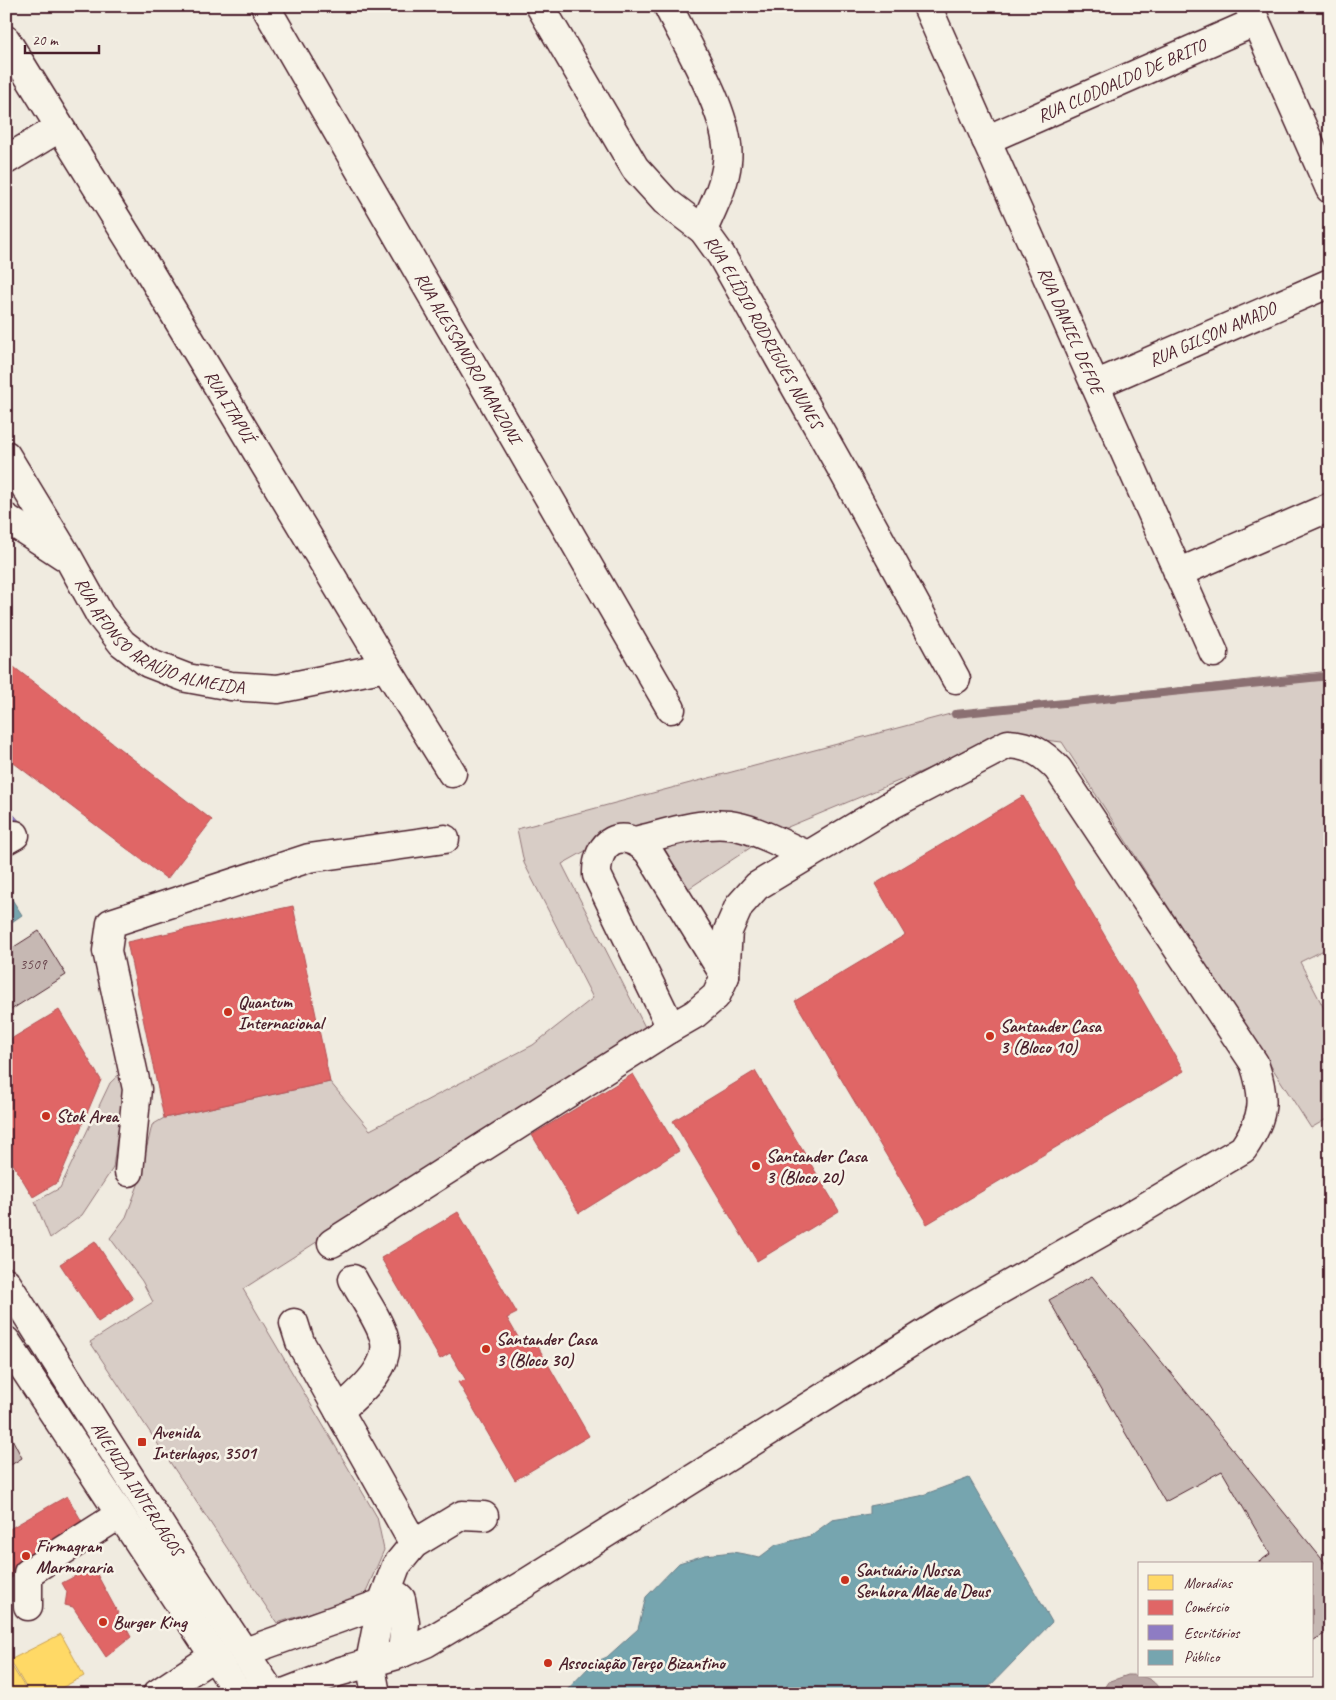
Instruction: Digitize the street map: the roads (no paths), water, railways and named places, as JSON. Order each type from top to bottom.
[{"type":"street","name":"RUA ALESSANDRO MANZONI","points":[[265,6],[671,708]]},
{"type":"street","name":"RUA ELÍDIO RODRIGUES NUNES","points":[[540,6],[635,168],[665,201],[703,230],[720,255],[840,467],[956,679]]},
{"type":"street","points":[[668,6],[717,108],[728,144],[728,162],[724,177],[703,230]]},
{"type":"street","name":"RUA DANIEL DEFOE","points":[[927,6],[1214,654]]},
{"type":"street","points":[[1252,14],[1330,189]]},
{"type":"street","name":"RUA CLODOALDO DE BRITO","points":[[986,140],[1252,14]]},
{"type":"street","name":"RUA ITAPUÍ","points":[[6,40],[144,263],[386,667],[452,773]]},
{"type":"street","points":[[6,160],[59,128]]},
{"type":"street","name":"RUA GILSON AMADO","points":[[1095,385],[1330,283]]},
{"type":"street","name":"RUA AFONSO ARAÚJO ALMEIDA","points":[[6,455],[69,559],[100,615],[122,644],[148,663],[186,678],[231,686],[278,689],[386,667]]},
{"type":"street","points":[[1178,573],[1330,506]]},
{"type":"street","points":[[6,518],[69,559]]},
{"type":"street","points":[[280,1694],[370,1662],[402,1653],[426,1643],[523,1585],[824,1394],[950,1318],[1126,1219],[1243,1149],[1256,1130],[1263,1107],[1261,1084],[1254,1063],[1058,769],[1046,756],[1031,747],[1008,744],[893,804],[757,886],[739,906],[728,930],[724,976],[716,996],[695,1014],[332,1244]]},
{"type":"street","points":[[669,1029],[666,1017],[597,875],[596,860],[606,846],[620,838],[635,841],[716,824],[731,825],[808,855]]},
{"type":"street","points":[[129,1172],[136,1089],[107,951],[110,923],[309,858],[445,838]]},
{"type":"street","points":[[635,841],[648,851],[724,976]]},
{"type":"street","points":[[339,1411],[371,1381],[383,1360],[385,1339],[352,1279]]},
{"type":"street","name":"AVENIDA INTERLAGOS","points":[[6,1282],[166,1535],[272,1694]]},
{"type":"street","points":[[294,1323],[300,1342],[414,1544]]},
{"type":"street","name":"AVENIDA INTERLAGOS","points":[[6,1341],[119,1515],[239,1694]]},
{"type":"street","points":[[28,1606],[28,1573],[119,1515]]},
{"type":"street","points":[[376,1694],[370,1662],[381,1606],[396,1566],[414,1544],[462,1515],[484,1516]]},
{"type":"street","points":[[244,1652],[381,1606],[399,1597],[405,1623],[402,1653]]},
{"type":"street","points":[[157,1694],[214,1656]]},
{"type":"waterway","points":[[955,714],[1330,676]]},
{"type":"place","name":"Quantum Internacional","points":[[228,1012]]},
{"type":"place","name":"Santander Casa 3 (Bloco 10)","points":[[990,1036]]},
{"type":"place","name":"Stok Area","points":[[46,1116]]},
{"type":"place","name":"Santander Casa 3 (Bloco 20)","points":[[756,1166]]},
{"type":"place","name":"Santander Casa 3 (Bloco 30)","points":[[486,1349]]},
{"type":"place","name":"Avenida Interlagos, 3501","points":[[142,1442]]},
{"type":"place","name":"Firmagran Marmoraria","points":[[26,1556]]},
{"type":"place","name":"Santuário Nossa Senhora Mãe de Deus","points":[[845,1580]]},
{"type":"place","name":"Burger King","points":[[103,1622]]},
{"type":"place","name":"Associação Terço Bizantino","points":[[548,1663]]}]
